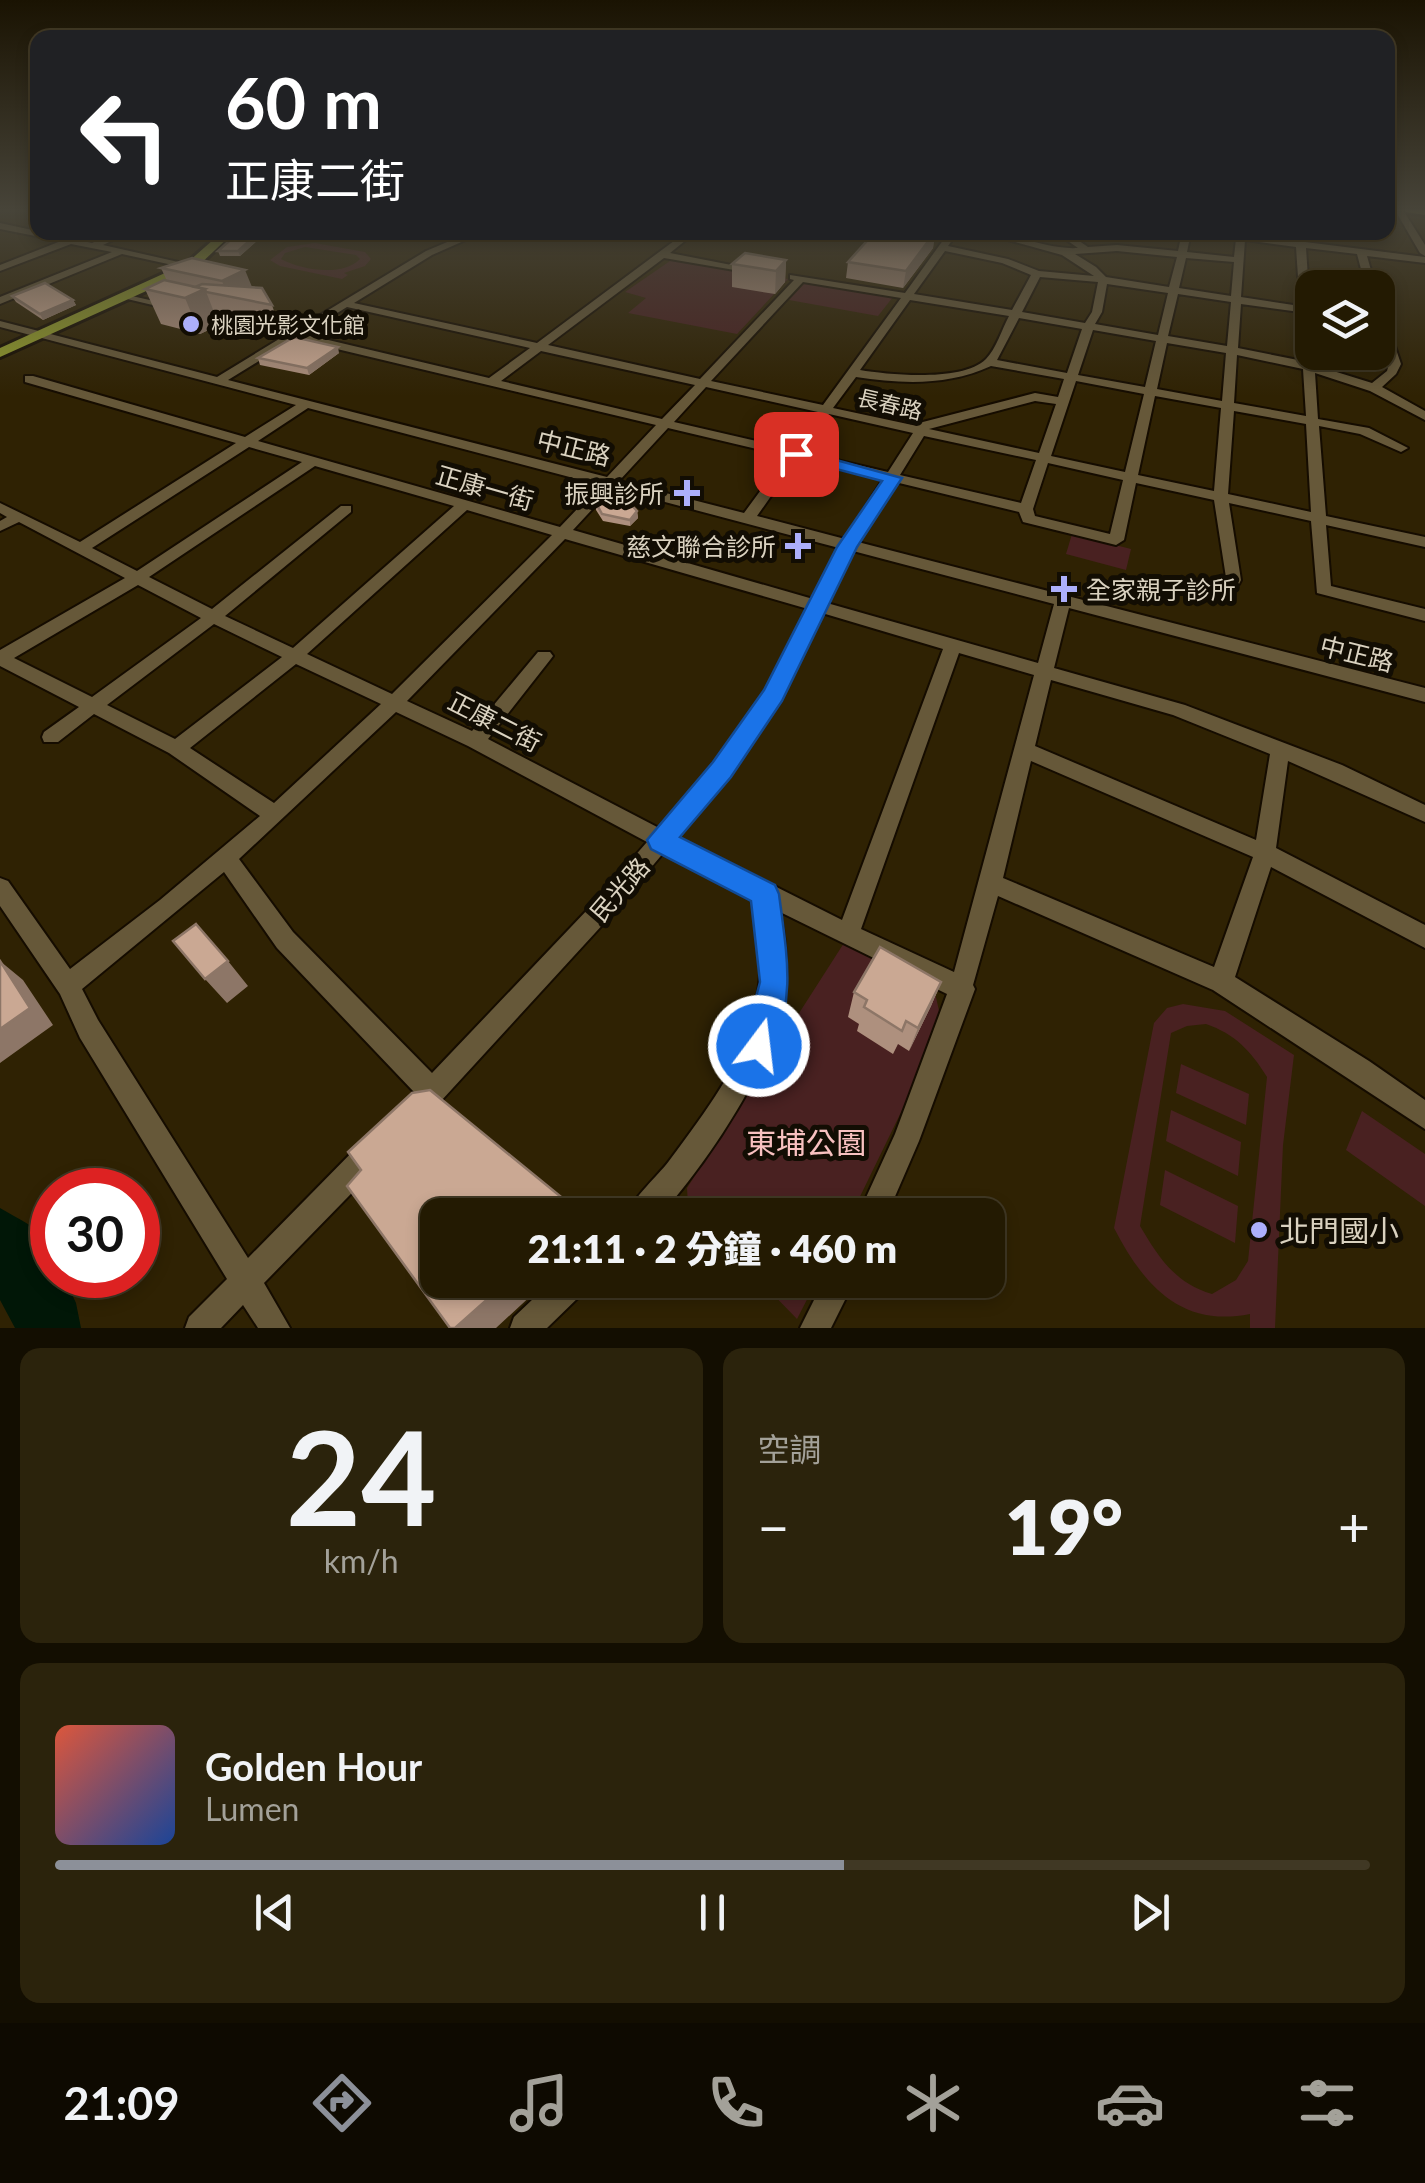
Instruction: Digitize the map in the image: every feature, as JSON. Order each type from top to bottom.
[{"type":"main road","points":[[0,353],[171,272]]},
{"type":"main road","points":[[0,344],[127,296],[173,272]]},
{"type":"street","points":[[0,300],[70,272]]},
{"type":"street","points":[[218,381],[398,272]]},
{"type":"street","points":[[492,382],[641,272]]},
{"type":"street","points":[[747,519],[927,272]]},
{"type":"street","points":[[1032,272],[1295,309]]},
{"type":"street","points":[[1027,514],[1088,325],[1097,312],[1104,280],[1098,272]]},
{"type":"street","points":[[127,296],[796,454],[1116,540],[1176,272]]},
{"type":"street","points":[[1233,580],[1221,497],[1238,272]]},
{"type":"street","points":[[990,362],[1037,274]]},
{"type":"street","points":[[781,276],[1295,363]]},
{"type":"street","points":[[68,986],[228,860],[397,702],[800,279]]},
{"type":"street","name":"長春路","points":[[346,304],[1425,542]]},
{"type":"street","name":"中正路","points":[[0,324],[1425,695]]},
{"type":"street","points":[[854,373],[922,379],[954,376],[990,362],[1364,431],[1401,448]]},
{"type":"street","points":[[1310,370],[1323,589],[1425,615]]},
{"type":"street","points":[[1322,370],[1374,388],[1425,416]]},
{"type":"street","points":[[1374,388],[1392,370]]},
{"type":"street","name":"正康一街","points":[[29,379],[954,642],[1178,710],[1425,814]]},
{"type":"street","points":[[919,432],[924,426],[1035,397],[1064,402]]},
{"type":"street","points":[[80,550],[306,404]]},
{"type":"street","name":"民光路","points":[[200,1328],[432,1092],[598,914],[722,770],[774,695],[847,547],[919,432]]},
{"type":"street","points":[[0,658],[140,577],[312,462]]},
{"type":"street","points":[[176,748],[296,654],[464,505]]},
{"type":"street","name":"正康二街","points":[[0,507],[213,617],[475,740],[765,894],[963,990]]},
{"type":"street","points":[[51,736],[213,617],[346,509]]},
{"type":"street","points":[[0,527],[19,516]]},
{"type":"street","points":[[879,1198],[933,1073],[963,990],[1062,603]]},
{"type":"street","points":[[848,933],[954,642]]},
{"type":"street","points":[[475,740],[544,656]]},
{"type":"street","points":[[0,658],[176,748],[275,814]]},
{"type":"street","points":[[1024,750],[1265,853],[1425,937]]},
{"type":"street","points":[[1220,982],[1265,853],[1280,750]]},
{"type":"street","points":[[228,860],[285,940],[432,1092]]},
{"type":"street","points":[[992,883],[1220,982],[1425,1116]]},
{"type":"street","points":[[0,888],[68,986],[89,1028],[275,1328]]},
{"type":"street","points":[[655,1198],[687,1161],[759,1046],[775,982],[765,894]]},
{"type":"street","points":[[525,1328],[556,1298]]},
{"type":"street","points":[[815,1328],[831,1298]]},
{"type":"green space","points":[[308,272],[347,272],[342,279]]},
{"type":"green space","points":[[654,272],[748,272],[788,279],[737,334],[628,313],[646,298],[625,292]]},
{"type":"green space","points":[[806,282],[893,297],[878,316],[789,300]]},
{"type":"green space","points":[[1072,534],[1131,549],[1126,570],[1066,554]]},
{"type":"green space","name":"東埔公園","points":[[844,943],[935,993],[940,1015],[906,1102],[859,1198],[688,1198],[687,1188]]},
{"type":"green space","points":[[1183,1004],[1225,1011],[1294,1055],[1283,1145],[1275,1328],[1250,1328],[1250,1314],[1225,1317],[1184,1308],[1151,1284],[1114,1228],[1154,1023],[1167,1008]],"holes":[[[1206,1024],[1241,1044],[1267,1077],[1248,1261],[1236,1280],[1212,1294],[1188,1283],[1169,1268],[1140,1226],[1171,1033]]]},
{"type":"green space","points":[[1181,1064],[1249,1094],[1246,1125],[1176,1093]]},
{"type":"green space","points":[[1171,1110],[1241,1142],[1238,1176],[1166,1141]]},
{"type":"green space","points":[[1362,1111],[1425,1154],[1425,1206],[1346,1150]]},
{"type":"green space","points":[[1165,1170],[1238,1206],[1235,1243],[1160,1205]]},
{"type":"green space","points":[[777,1298],[808,1298],[797,1319]]},
{"type":"shaded area","points":[[0,1208],[30,1225],[30,1298],[74,1298],[81,1328],[15,1328],[0,1300]]},
{"type":"building","points":[[180,272],[241,272],[222,281]]},
{"type":"building","points":[[164,280],[205,289],[185,298],[145,289]]},
{"type":"building","points":[[45,283],[73,300],[40,314],[12,296]]},
{"type":"building","points":[[202,284],[262,288],[272,305],[195,287]]},
{"type":"building","points":[[294,337],[338,347],[307,368],[258,358]]},
{"type":"building","points":[[613,485],[637,511],[630,520],[602,514],[596,503]]},
{"type":"building","points":[[196,924],[228,961],[205,979],[173,941]]},
{"type":"building","points":[[880,947],[941,982],[918,1028],[906,1021],[902,1031],[864,1007],[867,1000],[854,992]]},
{"type":"building","points":[[0,961],[30,1008],[0,1029]]},
{"type":"building","points":[[430,1090],[562,1198],[420,1198],[420,1287],[347,1186],[361,1170],[348,1152],[412,1093]]},
{"type":"building","points":[[428,1298],[489,1298],[455,1328],[450,1328]]},
{"type":"place","name":"桃園光影文化館","points":[[191,324]]},
{"type":"place","name":"振興診所","points":[[687,493]]},
{"type":"place","name":"慈文聯合診所","points":[[798,546]]},
{"type":"place","name":"全家親子診所","points":[[1064,589]]},
{"type":"place","name":"北門國小","points":[[1259,1230]]},
{"type":"route","points":[[759,1046],[775,982],[765,894],[660,840],[722,770],[774,695],[847,547],[893,478],[796,454]]}]
